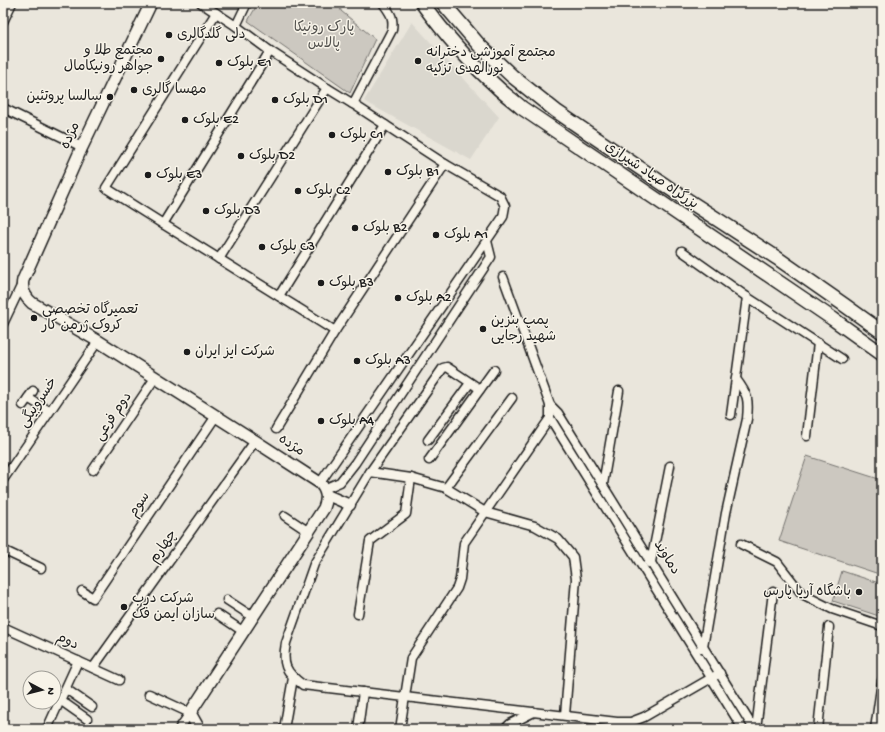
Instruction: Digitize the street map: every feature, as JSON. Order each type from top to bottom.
[{"type":"highway","name":"بزرگراه صیاد شیرازی","points":[[422,3],[434,20],[463,54],[496,87],[522,108],[882,354]]},
{"type":"highway","name":"بزرگراه صیاد شیرازی","points":[[443,3],[478,45],[512,76],[556,111],[675,192],[776,258],[882,332]]},
{"type":"highway","points":[[843,304],[882,329]]},
{"type":"main road","name":"مژده","points":[[151,3],[82,148],[23,280],[22,284],[25,295],[32,303],[98,341],[216,416],[324,489]]},
{"type":"main road","points":[[194,724],[244,632],[324,508],[327,502],[324,489]]},
{"type":"street","points":[[3,22],[12,3]]},
{"type":"street","points":[[201,3],[270,51],[327,88],[445,164],[500,196],[505,206],[503,216],[324,489]]},
{"type":"street","points":[[236,26],[248,3]]},
{"type":"street","points":[[353,104],[392,30],[392,16],[383,3]]},
{"type":"street","points":[[216,13],[106,188],[335,331]]},
{"type":"street","points":[[163,224],[270,51]]},
{"type":"street","points":[[219,259],[327,88]]},
{"type":"street","points":[[3,108],[82,148]]},
{"type":"street","points":[[278,296],[385,125]]},
{"type":"street","points":[[276,429],[335,331],[445,164]]},
{"type":"street","points":[[324,489],[340,482],[355,463],[491,256],[487,241]]},
{"type":"street","points":[[682,251],[747,297],[842,359]]},
{"type":"street","name":"دماوند","points":[[502,277],[550,405],[550,418],[743,729]]},
{"type":"street","name":"مژده","points":[[3,324],[22,284]]},
{"type":"street","points":[[732,415],[747,297]]},
{"type":"street","name":"خسروبیگی","points":[[4,478],[98,341]]},
{"type":"street","points":[[807,436],[818,343]]},
{"type":"street","points":[[480,389],[447,367],[443,368],[370,472],[314,564],[283,655],[286,667],[293,678],[303,685],[565,715],[630,725],[720,673]]},
{"type":"street","points":[[429,460],[494,370]]},
{"type":"street","name":"دوم فرعی","points":[[93,470],[155,378]]},
{"type":"street","points":[[695,652],[703,647],[726,513],[747,419],[749,405],[745,391],[736,379]]},
{"type":"street","points":[[428,440],[470,383]]},
{"type":"street","points":[[33,391],[26,402],[49,411]]},
{"type":"street","points":[[603,484],[619,391]]},
{"type":"street","points":[[446,488],[512,398]]},
{"type":"street","name":"دماوند","points":[[550,405],[558,413],[603,484],[755,729]]},
{"type":"street","name":"سوم","points":[[82,591],[93,598],[216,416]]},
{"type":"street","points":[[400,729],[411,658],[457,588],[460,578],[464,543],[550,418]]},
{"type":"street","name":"چهارم","points":[[93,668],[255,441]]},
{"type":"street","points":[[642,567],[651,562],[670,466]]},
{"type":"street","points":[[370,472],[411,478],[446,488],[485,512],[535,526],[558,539],[573,557],[576,579],[565,715]]},
{"type":"street","points":[[358,614],[370,541],[406,514],[411,478]]},
{"type":"street","points":[[324,489],[350,505]]},
{"type":"street","points":[[284,516],[309,532]]},
{"type":"street","points":[[741,544],[777,562],[802,594],[832,609],[882,626]]},
{"type":"street","points":[[3,550],[42,568]]},
{"type":"street","points":[[755,729],[773,592]]},
{"type":"street","points":[[227,600],[253,618]]},
{"type":"street","points":[[217,614],[244,632]]},
{"type":"street","name":"دوم","points":[[3,627],[120,680]]},
{"type":"street","points":[[818,729],[829,627]]},
{"type":"street","points":[[62,696],[78,661]]},
{"type":"street","points":[[284,729],[293,678]]},
{"type":"street","points":[[875,729],[882,681]]},
{"type":"street","points":[[66,689],[92,707]]},
{"type":"street","points":[[358,729],[363,692]]},
{"type":"street","points":[[149,694],[194,724]]},
{"type":"street","points":[[62,701],[87,719]]},
{"type":"street","points":[[47,729],[56,710]]},
{"type":"street","points":[[505,729],[510,724],[534,712]]},
{"type":"street","points":[[179,729],[194,724]]},
{"type":"shaded area","name":"مجتمع آموزشی دخترانه نورالهدی تزکیه","points":[[412,22],[499,117],[471,160],[364,101]]},
{"type":"green space","name":"پارک رونیکا پالاس","points":[[258,3],[340,3],[341,11],[375,39],[350,93],[248,21]]},
{"type":"green space","points":[[807,456],[882,480],[882,575],[779,541]]},
{"type":"green space","name":"باشگاه آریا پارس","points":[[842,571],[882,584],[882,617],[833,601]]},
{"type":"place","name":"دلی گلدگالری","points":[[169,35]]},
{"type":"place","name":"مجتمع طلا و جواهر رونیکامال","points":[[161,59]]},
{"type":"place","name":"مجتمع آموزشی دخترانه نورالهدی تزکیه","points":[[418,61]]},
{"type":"place","name":"بلوک E1","points":[[219,63]]},
{"type":"place","name":"مهسا گالری","points":[[134,90]]},
{"type":"place","name":"سالسا پروتئین","points":[[110,97]]},
{"type":"place","name":"بلوک D1","points":[[275,100]]},
{"type":"place","name":"بلوک E2","points":[[185,120]]},
{"type":"place","name":"بلوک C1","points":[[332,135]]},
{"type":"place","name":"بلوک D2","points":[[241,156]]},
{"type":"place","name":"بلوک B1","points":[[388,172]]},
{"type":"place","name":"بلوک E3","points":[[148,175]]},
{"type":"place","name":"بلوک C2","points":[[298,191]]},
{"type":"place","name":"بلوک D3","points":[[206,211]]},
{"type":"place","name":"بلوک B2","points":[[355,228]]},
{"type":"place","name":"بلوک A1","points":[[436,235]]},
{"type":"place","name":"بلوک C3","points":[[262,247]]},
{"type":"place","name":"بلوک B3","points":[[321,283]]},
{"type":"place","name":"بلوک A2","points":[[398,298]]},
{"type":"place","name":"تعمیرگاه تخصصی کروک ژرمن کار","points":[[34,318]]},
{"type":"place","name":"پمپ بنزین شهید رجایی","points":[[483,329]]},
{"type":"place","name":"شرکت ایز ایران","points":[[187,352]]},
{"type":"place","name":"بلوک A3","points":[[357,361]]},
{"type":"place","name":"بلوک A4","points":[[321,421]]},
{"type":"place","name":"باشگاه آریا پارس","points":[[859,592]]},
{"type":"place","name":"شرکت درب سازان ایمن فک","points":[[124,607]]}]
